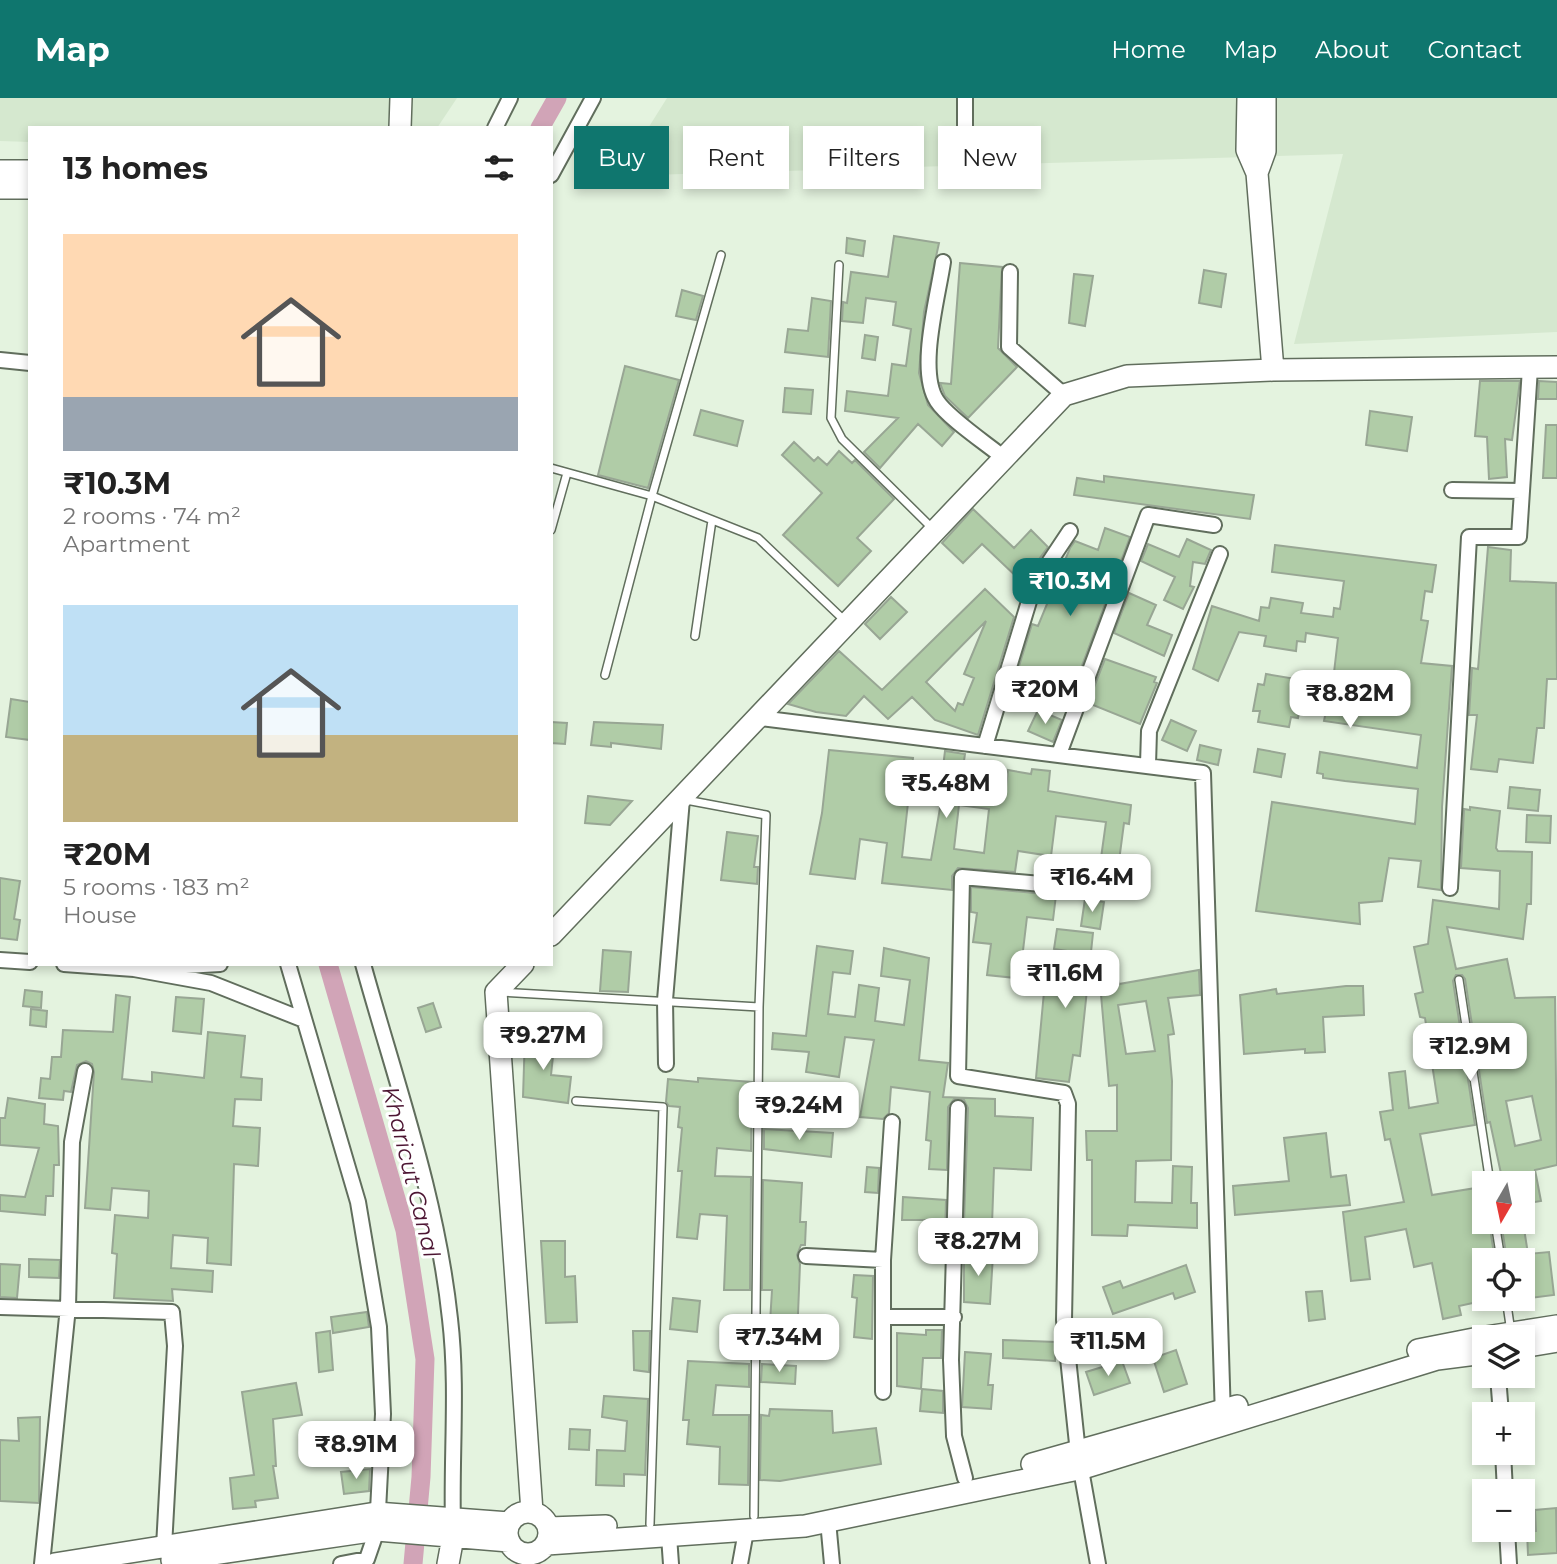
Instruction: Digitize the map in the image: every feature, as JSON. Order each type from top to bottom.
[{"type":"street","points":[[389,126],[390,98]]},
{"type":"street","points":[[400,126],[401,98]]},
{"type":"street","points":[[496,126],[510,98]]},
{"type":"street","points":[[553,171],[593,98]]},
{"type":"street","points":[[965,98],[965,126]]},
{"type":"street","points":[[1248,98],[1247,150],[1257,173],[1273,370]]},
{"type":"street","points":[[1257,173],[1265,152],[1265,98]]},
{"type":"street","points":[[0,171],[28,171]]},
{"type":"street","points":[[0,188],[28,188]]},
{"type":"street","points":[[943,261],[929,354],[929,383],[938,402],[1004,458]]},
{"type":"street","points":[[1010,272],[1009,347],[1064,395]]},
{"type":"street","points":[[0,360],[28,363]]},
{"type":"street","points":[[553,933],[1064,395],[1127,376],[1273,370],[1557,367]]},
{"type":"street","points":[[1450,888],[1469,537],[1519,537],[1530,368]]},
{"type":"street","points":[[1452,490],[1522,491]]},
{"type":"street","points":[[1059,754],[1148,515],[1214,526]]},
{"type":"street","points":[[985,746],[1034,585],[1070,531]]},
{"type":"street","points":[[1148,765],[1149,731],[1220,554]]},
{"type":"street","points":[[760,718],[1203,773],[1223,1418]]},
{"type":"street","points":[[666,1064],[665,1000],[682,799]]},
{"type":"street","points":[[1098,1564],[1081,1461],[1063,1320],[1068,1104],[1064,1093],[958,1076],[959,913],[962,877],[1110,890]]},
{"type":"street","points":[[0,960],[28,959]]},
{"type":"street","points":[[92,966],[134,969],[211,983],[304,1020]]},
{"type":"street","points":[[134,969],[186,966]]},
{"type":"street","points":[[289,966],[359,1202],[379,1327],[384,1522],[367,1559],[341,1564]]},
{"type":"street","points":[[364,966],[428,1185],[451,1320],[454,1413],[448,1564]]},
{"type":"street","points":[[521,966],[496,992],[533,1512],[544,1519],[526,1546]]},
{"type":"street","points":[[42,1564],[68,1307],[71,1149],[85,1071]]},
{"type":"street","points":[[958,1108],[951,1360],[954,1436],[965,1478]]},
{"type":"street","points":[[883,1392],[883,1260],[892,1122]]},
{"type":"street","points":[[806,1256],[883,1260]]},
{"type":"street","points":[[0,1307],[172,1312],[175,1346],[164,1547]]},
{"type":"street","points":[[883,1317],[954,1317]]},
{"type":"street","points":[[1535,1331],[1557,1326]]},
{"type":"street","points":[[1535,1341],[1557,1341]]},
{"type":"street","points":[[526,1546],[650,1524],[828,1521],[1081,1461],[1472,1348]]},
{"type":"street","points":[[54,1564],[164,1547],[384,1522],[448,1528],[526,1546],[669,1536],[750,1524],[965,1478],[1081,1461]]},
{"type":"street","points":[[828,1521],[832,1564]]},
{"type":"street","points":[[146,1564],[384,1522]]},
{"type":"street","points":[[740,1564],[750,1524]]},
{"type":"street","points":[[669,1536],[671,1564]]},
{"type":"street","points":[[1508,1542],[1509,1564]]},
{"type":"lane","points":[[605,675],[621,604],[721,255]]},
{"type":"lane","points":[[839,265],[831,418],[842,439],[935,531]]},
{"type":"lane","points":[[553,468],[652,496],[758,538],[848,624]]},
{"type":"lane","points":[[553,523],[567,472]]},
{"type":"lane","points":[[695,636],[712,520]]},
{"type":"lane","points":[[682,799],[766,815],[759,1007],[750,1524]]},
{"type":"lane","points":[[1459,980],[1488,1171]]},
{"type":"lane","points":[[496,992],[759,1007]]},
{"type":"lane","points":[[576,1101],[663,1107],[650,1524]]},
{"type":"shaded area","points":[[0,98],[457,98],[438,126],[28,126],[28,142],[0,141]]},
{"type":"shaded area","points":[[667,98],[1557,98],[1557,332],[1294,344],[1343,154],[1041,163],[1041,126],[938,126],[938,166],[924,167],[924,126],[803,126],[803,170],[789,171],[789,126],[683,126],[683,174],[669,174],[669,126],[649,126]]},
{"type":"building","points":[[894,236],[939,243],[924,312],[919,373],[928,405],[954,432],[942,446],[918,424],[880,468],[864,452],[898,418],[845,411],[847,391],[888,396],[892,364],[906,366],[911,329],[893,325],[896,302],[866,298],[863,323],[842,321],[843,302],[847,303],[851,272],[888,277]]},
{"type":"building","points":[[847,238],[865,241],[863,256],[846,253]]},
{"type":"building","points":[[960,263],[1002,267],[998,348],[1017,367],[968,418],[945,396],[940,383],[951,384]]},
{"type":"building","points":[[1204,270],[1226,274],[1221,307],[1199,303]]},
{"type":"building","points":[[1074,274],[1093,276],[1085,326],[1069,323]]},
{"type":"building","points":[[682,290],[703,296],[696,320],[676,316]]},
{"type":"building","points":[[812,298],[831,301],[828,357],[785,352],[788,329],[808,331]]},
{"type":"building","points":[[865,335],[878,337],[875,360],[862,358]]},
{"type":"building","points":[[625,366],[679,380],[648,488],[598,475]]},
{"type":"building","points":[[1480,381],[1520,381],[1512,440],[1505,439],[1507,477],[1489,479],[1487,437],[1475,436]]},
{"type":"building","points":[[1539,381],[1557,382],[1557,399],[1538,399]]},
{"type":"building","points":[[785,388],[813,390],[811,414],[783,412]]},
{"type":"building","points":[[701,410],[743,421],[737,446],[694,435]]},
{"type":"building","points":[[1370,411],[1412,417],[1407,451],[1366,445]]},
{"type":"building","points":[[1546,425],[1557,425],[1557,478],[1543,478]]},
{"type":"building","points":[[794,442],[814,461],[818,457],[827,465],[839,451],[852,463],[855,460],[894,499],[857,538],[871,551],[838,586],[783,535],[822,493],[782,455]]},
{"type":"building","points":[[1104,476],[1254,495],[1250,519],[1074,495],[1077,478],[1104,482]]},
{"type":"building","points":[[973,509],[1014,548],[1031,530],[1048,547],[1022,582],[982,544],[963,563],[942,543]]},
{"type":"building","points":[[1105,528],[1130,537],[1071,695],[1043,683],[1035,702],[1011,692],[1032,624],[1038,626],[1070,548],[1075,541],[1098,550]]},
{"type":"building","points":[[1187,539],[1211,550],[1205,564],[1193,562],[1190,586],[1194,587],[1183,609],[1164,600],[1175,577],[1141,561],[1148,544],[1179,557]]},
{"type":"building","points":[[1275,545],[1436,565],[1432,592],[1425,591],[1421,620],[1428,621],[1421,663],[1452,666],[1442,807],[1441,890],[1418,887],[1421,861],[1389,858],[1382,901],[1359,903],[1360,924],[1256,911],[1272,802],[1415,824],[1418,789],[1323,778],[1323,774],[1317,773],[1320,752],[1417,768],[1421,735],[1324,721],[1326,711],[1300,707],[1298,718],[1291,717],[1289,727],[1258,722],[1260,711],[1253,711],[1258,684],[1264,685],[1266,674],[1296,679],[1295,690],[1323,694],[1325,680],[1333,681],[1338,638],[1306,633],[1305,642],[1297,641],[1296,651],[1264,646],[1266,636],[1239,632],[1218,681],[1193,669],[1212,606],[1259,621],[1261,607],[1269,608],[1271,598],[1303,603],[1301,613],[1333,617],[1334,608],[1340,609],[1344,581],[1272,572]]},
{"type":"building","points":[[1488,547],[1511,550],[1510,581],[1556,583],[1557,679],[1547,679],[1544,728],[1537,728],[1533,763],[1499,759],[1497,772],[1471,769],[1477,715],[1469,715],[1472,668],[1478,669]]},
{"type":"building","points":[[985,589],[1014,617],[978,735],[935,720],[912,697],[888,719],[864,696],[846,716],[816,712],[788,704],[839,651],[882,690]],"holes":[[[986,621],[964,674],[974,678],[963,705],[958,703],[955,711],[926,682]]]},
{"type":"building","points":[[1129,593],[1156,605],[1147,625],[1172,635],[1164,656],[1114,633]]},
{"type":"building","points":[[891,597],[907,612],[880,639],[865,624]]},
{"type":"building","points":[[1105,659],[1156,677],[1154,682],[1157,683],[1140,724],[1088,703]]},
{"type":"building","points":[[11,699],[28,702],[28,740],[6,737]]},
{"type":"building","points":[[1038,710],[1062,720],[1053,742],[1028,731]]},
{"type":"building","points":[[1171,720],[1196,731],[1187,751],[1162,740]]},
{"type":"building","points":[[553,722],[567,723],[565,744],[553,743]]},
{"type":"building","points":[[594,722],[663,725],[661,749],[611,743],[611,747],[591,745]]},
{"type":"building","points":[[1200,745],[1221,750],[1218,765],[1197,760]]},
{"type":"building","points":[[1258,749],[1285,754],[1281,777],[1254,772]]},
{"type":"building","points":[[829,750],[913,758],[902,857],[931,860],[944,785],[941,784],[945,751],[965,754],[961,781],[1006,787],[1008,770],[1031,774],[1032,769],[1050,771],[1048,791],[1131,805],[1129,824],[1124,823],[1119,861],[1101,858],[1106,822],[1056,816],[1051,856],[1018,851],[1015,872],[958,868],[952,876],[952,890],[882,883],[887,843],[860,839],[855,879],[810,874],[822,813]],"holes":[[[959,805],[989,809],[984,853],[954,849]]]},
{"type":"building","points":[[1510,787],[1540,790],[1538,811],[1508,808]]},
{"type":"building","points":[[588,796],[632,801],[610,825],[585,823]]},
{"type":"building","points":[[1470,807],[1500,811],[1496,848],[1498,851],[1532,852],[1531,904],[1527,904],[1523,939],[1447,927],[1456,969],[1507,959],[1515,998],[1555,997],[1557,1165],[1535,1170],[1541,1201],[1535,1202],[1535,1171],[1500,1171],[1490,1122],[1487,1123],[1465,979],[1462,975],[1456,975],[1453,981],[1475,1125],[1420,1134],[1432,1195],[1472,1189],[1472,1234],[1491,1234],[1493,1248],[1472,1248],[1472,1303],[1459,1306],[1461,1315],[1443,1319],[1432,1263],[1414,1267],[1406,1229],[1365,1237],[1370,1279],[1351,1281],[1343,1212],[1404,1202],[1390,1139],[1385,1140],[1380,1112],[1393,1110],[1389,1073],[1405,1071],[1409,1108],[1438,1103],[1425,1018],[1420,1017],[1415,994],[1423,992],[1414,947],[1428,944],[1433,900],[1499,909],[1500,871],[1461,868],[1464,809],[1470,810]],"holes":[[[1532,1096],[1541,1140],[1515,1146],[1506,1101]]]},
{"type":"building","points":[[1527,815],[1551,816],[1550,843],[1526,842]]},
{"type":"building","points":[[727,832],[758,836],[754,867],[758,867],[757,884],[721,880]]},
{"type":"building","points":[[1047,858],[1066,860],[1064,876],[1045,875]]},
{"type":"building","points":[[0,878],[20,881],[14,919],[20,920],[17,940],[0,938]]},
{"type":"building","points":[[971,887],[1056,895],[1053,920],[1027,917],[1022,959],[1035,961],[1032,985],[1015,982],[1015,978],[987,975],[991,944],[973,942],[977,913],[971,912]]},
{"type":"building","points":[[1085,899],[1104,902],[1100,929],[1081,926]]},
{"type":"building","points":[[1057,929],[1093,933],[1080,1056],[1073,1055],[1069,1082],[1036,1078],[1044,992],[1062,994],[1068,951],[1054,949]]},
{"type":"building","points":[[817,946],[853,951],[850,974],[833,972],[828,1014],[855,1017],[859,985],[879,988],[875,1021],[904,1025],[910,980],[881,976],[884,948],[929,958],[919,1060],[948,1063],[943,1097],[995,1099],[995,1116],[1033,1118],[1031,1170],[994,1168],[992,1225],[964,1224],[968,1108],[964,1100],[954,1099],[948,1107],[947,1170],[929,1169],[931,1141],[926,1140],[930,1092],[891,1087],[889,1113],[883,1119],[860,1117],[874,1040],[845,1037],[839,1077],[806,1072],[809,1052],[772,1049],[773,1033],[806,1036]]},
{"type":"building","points":[[603,950],[631,952],[628,992],[600,991]]},
{"type":"building","points":[[1199,970],[1200,995],[1168,998],[1174,1034],[1168,1035],[1172,1081],[1171,1160],[1136,1161],[1135,1202],[1172,1203],[1173,1166],[1192,1167],[1191,1203],[1197,1203],[1197,1228],[1128,1225],[1127,1236],[1092,1235],[1092,1160],[1087,1160],[1086,1131],[1117,1131],[1117,1085],[1109,1086],[1100,983],[1118,980],[1119,984]],"holes":[[[1146,1001],[1155,1051],[1126,1054],[1118,1005]]]},
{"type":"building","points":[[1363,986],[1364,1015],[1323,1017],[1325,1052],[1305,1053],[1305,1049],[1244,1054],[1240,995],[1276,989],[1277,994]]},
{"type":"building","points":[[25,990],[42,992],[41,1008],[23,1006]]},
{"type":"building","points":[[116,995],[130,997],[122,1079],[152,1082],[152,1072],[204,1078],[208,1032],[245,1036],[241,1077],[262,1079],[261,1100],[235,1099],[233,1126],[260,1128],[258,1166],[234,1164],[231,1265],[207,1263],[208,1238],[173,1235],[171,1268],[213,1271],[212,1292],[172,1289],[173,1301],[114,1298],[117,1254],[112,1253],[115,1215],[148,1218],[149,1191],[112,1188],[110,1210],[85,1208],[94,1072],[92,1064],[86,1061],[77,1065],[71,1092],[64,1091],[63,1100],[39,1098],[41,1078],[50,1079],[52,1057],[61,1057],[63,1030],[113,1032]]},
{"type":"building","points":[[176,997],[204,999],[201,1034],[173,1031]]},
{"type":"building","points":[[433,1003],[441,1027],[426,1032],[418,1008]]},
{"type":"building","points":[[31,1009],[47,1011],[46,1027],[30,1025]]},
{"type":"building","points":[[525,1035],[555,1038],[551,1075],[571,1077],[568,1103],[523,1097]]},
{"type":"building","points":[[698,1078],[752,1082],[751,1151],[717,1148],[715,1176],[751,1177],[750,1290],[724,1290],[727,1216],[700,1214],[697,1239],[677,1237],[682,1128],[678,1127],[680,1107],[669,1106],[666,1102],[668,1079],[698,1082]]},
{"type":"building","points":[[8,1098],[45,1104],[44,1124],[58,1126],[59,1165],[54,1165],[53,1196],[46,1196],[45,1215],[0,1211],[0,1195],[25,1197],[39,1148],[0,1145],[0,1118],[5,1118]]},
{"type":"building","points":[[764,1129],[833,1133],[831,1157],[764,1149]]},
{"type":"building","points":[[1326,1133],[1331,1177],[1346,1175],[1350,1205],[1235,1215],[1233,1186],[1289,1181],[1284,1138]]},
{"type":"building","points":[[867,1167],[879,1168],[878,1193],[865,1192]]},
{"type":"building","points":[[763,1180],[802,1183],[800,1222],[806,1222],[805,1245],[801,1245],[797,1255],[800,1264],[797,1339],[769,1339],[772,1290],[762,1290]]},
{"type":"building","points":[[903,1197],[946,1200],[945,1237],[928,1236],[929,1220],[902,1220]]},
{"type":"building","points":[[1503,1234],[1525,1234],[1527,1248],[1505,1248]]},
{"type":"building","points":[[541,1241],[565,1241],[565,1277],[575,1276],[577,1322],[546,1323]]},
{"type":"building","points":[[1549,1252],[1554,1295],[1535,1297],[1535,1253]]},
{"type":"building","points":[[964,1253],[993,1255],[990,1304],[964,1302]]},
{"type":"building","points":[[29,1259],[60,1260],[59,1278],[29,1277]]},
{"type":"building","points":[[0,1264],[20,1265],[17,1298],[0,1297]]},
{"type":"building","points":[[1186,1265],[1195,1292],[1175,1299],[1173,1293],[1113,1314],[1103,1287],[1120,1281],[1123,1288]]},
{"type":"building","points":[[854,1275],[873,1276],[872,1339],[854,1337],[857,1298],[852,1297]]},
{"type":"building","points":[[1322,1291],[1325,1319],[1309,1321],[1306,1292]]},
{"type":"building","points":[[673,1298],[700,1301],[697,1332],[670,1329]]},
{"type":"building","points":[[367,1312],[369,1327],[333,1333],[331,1317]]},
{"type":"building","points":[[1118,1326],[1125,1346],[1112,1350],[1105,1330]]},
{"type":"building","points":[[926,1330],[942,1330],[941,1358],[923,1358],[921,1389],[897,1386],[897,1333],[926,1335]]},
{"type":"building","points":[[330,1331],[333,1370],[319,1372],[316,1333]]},
{"type":"building","points":[[633,1331],[650,1331],[649,1372],[634,1370]]},
{"type":"building","points":[[1003,1340],[1056,1342],[1055,1361],[1003,1358]]},
{"type":"building","points":[[1176,1350],[1187,1384],[1164,1392],[1153,1358]]},
{"type":"building","points":[[965,1352],[991,1354],[988,1385],[993,1385],[991,1409],[962,1407]]},
{"type":"building","points":[[688,1361],[749,1364],[749,1387],[716,1385],[713,1415],[749,1415],[748,1485],[719,1484],[720,1447],[687,1444],[689,1420],[683,1420]]},
{"type":"building","points":[[1122,1361],[1130,1383],[1094,1395],[1086,1372]]},
{"type":"building","points":[[762,1364],[796,1366],[795,1384],[761,1382]]},
{"type":"building","points":[[296,1383],[302,1415],[273,1419],[276,1466],[273,1466],[278,1498],[255,1501],[256,1507],[233,1509],[230,1478],[254,1475],[242,1392]]},
{"type":"building","points":[[922,1389],[943,1391],[943,1413],[920,1411]]},
{"type":"building","points":[[604,1396],[648,1399],[645,1475],[624,1474],[624,1486],[596,1485],[597,1450],[625,1451],[627,1421],[602,1417]]},
{"type":"building","points":[[770,1409],[832,1411],[833,1433],[876,1428],[881,1464],[780,1481],[760,1480],[761,1415],[769,1416]]},
{"type":"building","points":[[40,1417],[39,1503],[0,1501],[0,1440],[19,1441],[18,1418]]},
{"type":"building","points":[[570,1429],[590,1430],[589,1450],[569,1449]]},
{"type":"building","points":[[370,1469],[369,1491],[344,1494],[341,1472]]},
{"type":"building","points":[[1556,1508],[1557,1553],[1528,1555],[1527,1542],[1535,1542],[1535,1510]]},
{"type":"waterway","name":"Kharicut Canal","points":[[541,126],[557,98]]},
{"type":"waterway","name":"Kharicut Canal","points":[[329,966],[405,1230],[425,1359],[421,1477],[413,1564]]}]
